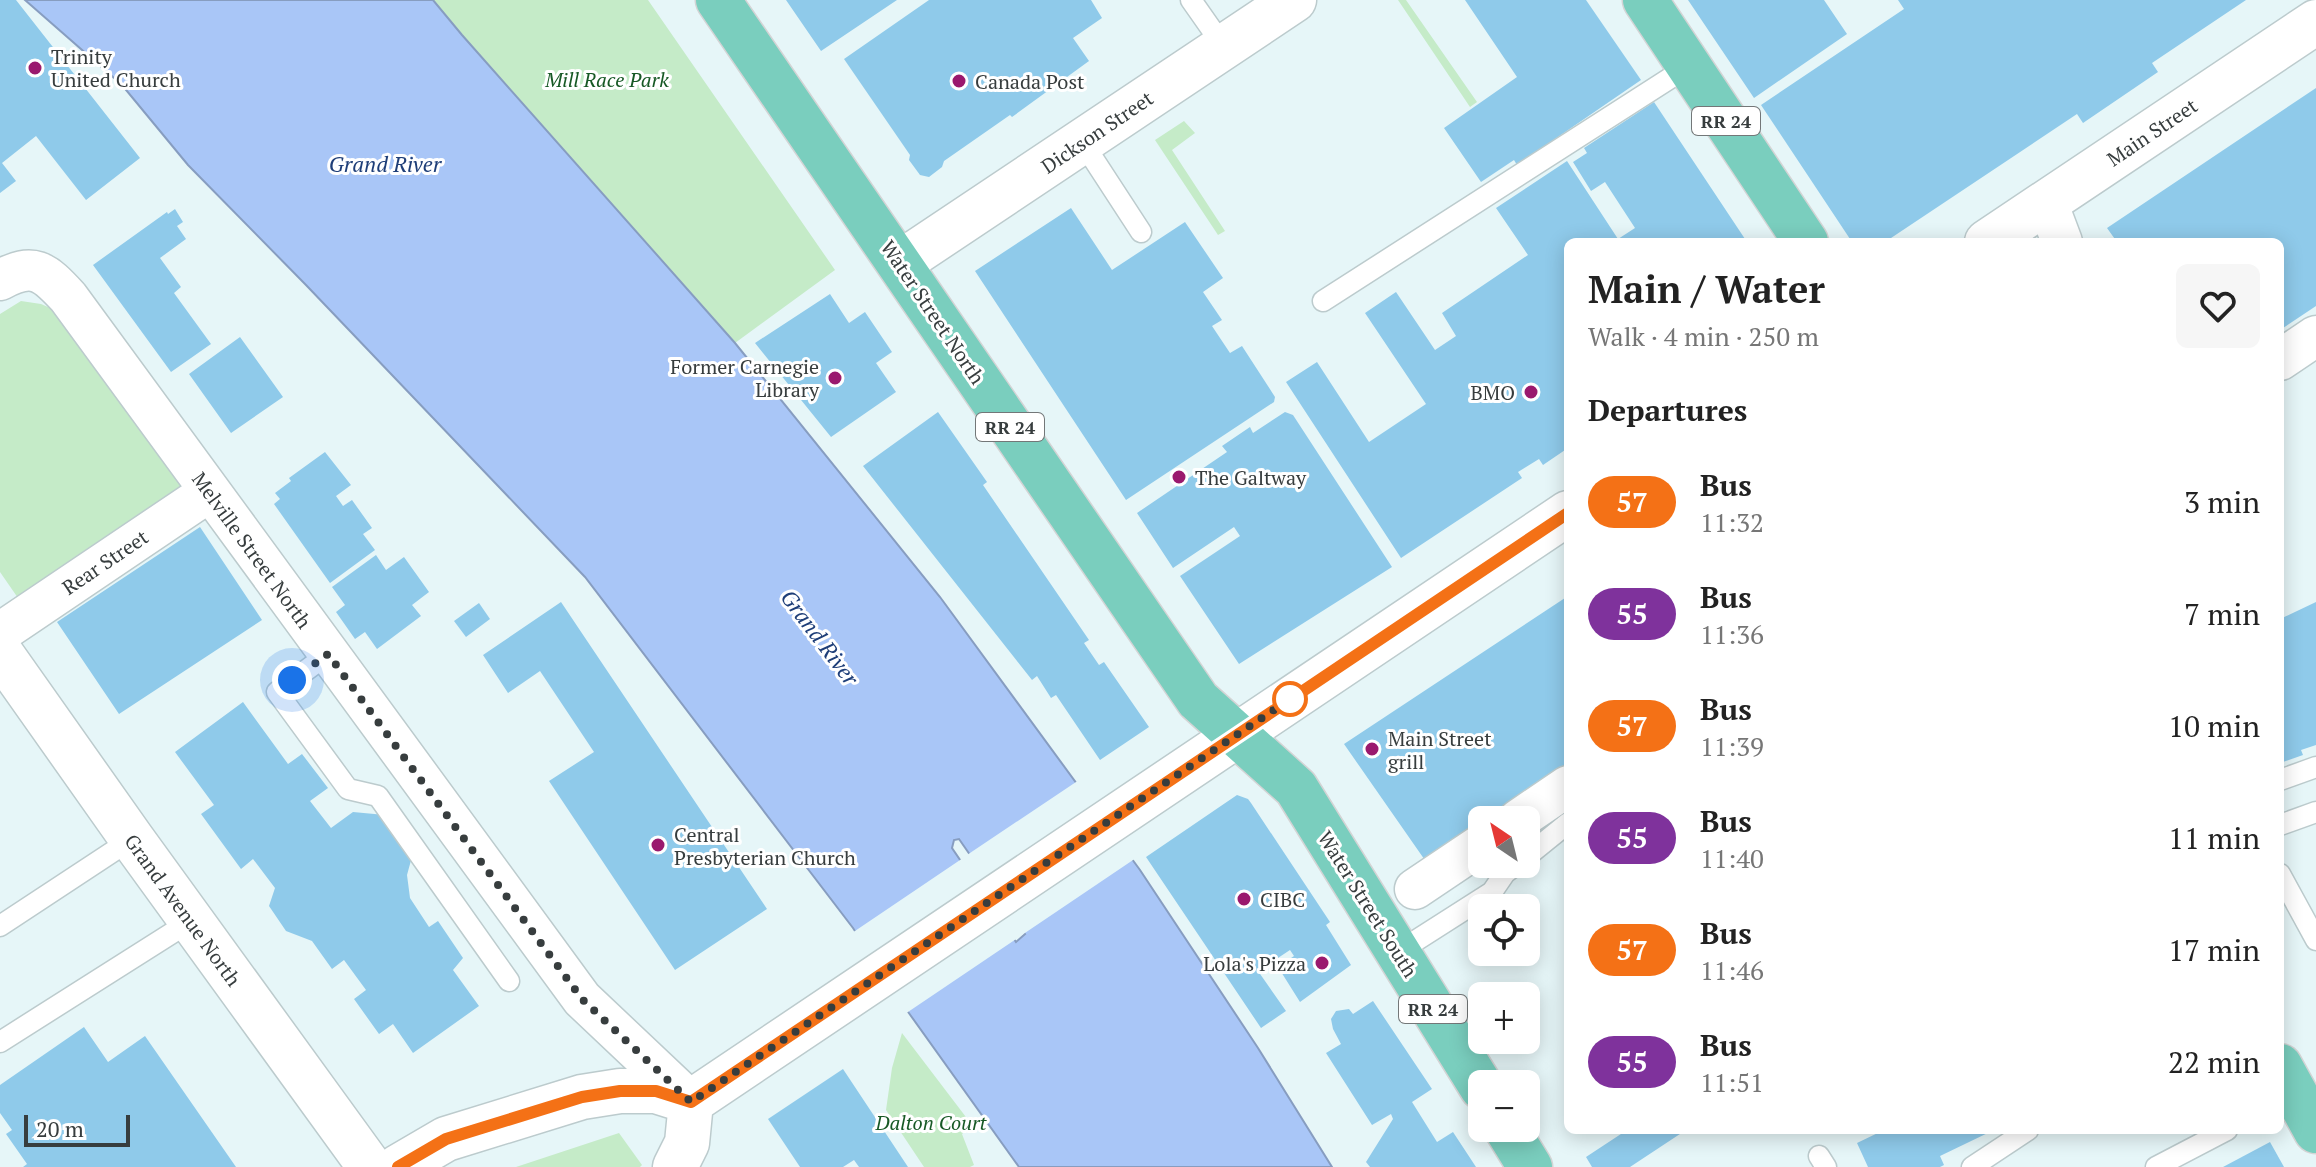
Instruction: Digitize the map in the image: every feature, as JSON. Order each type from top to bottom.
[{"type":"main road","name":"RR 24","points":[[1645,0],[1803,238]]},
{"type":"main road","name":"Water Street North","points":[[729,7],[1198,700],[1237,734]]},
{"type":"main road","name":"Water Street South","points":[[1237,734],[1296,788],[1471,1070]]},
{"type":"main road","points":[[1515,1142],[1530,1167]]},
{"type":"street","name":"Dickson Street","points":[[900,263],[1294,0]]},
{"type":"street","name":"Main Street","points":[[2000,238],[2054,222],[2316,22]]},
{"type":"street","name":"Melville Street North","points":[[10,275],[47,274],[68,297],[689,1145]]},
{"type":"street","points":[[2284,357],[2316,336]]},
{"type":"street","name":"Rear Street","points":[[0,633],[209,492]]},
{"type":"street","points":[[398,1167],[446,1139],[582,1097],[620,1091],[656,1091],[689,1145],[862,987],[1564,516]]},
{"type":"street","name":"Grand Avenue North","points":[[0,652],[370,1167]]},
{"type":"street","points":[[1539,806],[1564,789]]},
{"type":"street","points":[[1415,889],[1468,853]]},
{"type":"lane","points":[[1191,0],[1224,47]]},
{"type":"lane","points":[[1323,301],[1689,66]]},
{"type":"lane","points":[[1083,143],[1141,232]]},
{"type":"lane","points":[[328,654],[277,692],[348,789],[378,796],[509,981]]},
{"type":"lane","points":[[2284,779],[2316,767]]},
{"type":"lane","points":[[2284,824],[2316,812]]},
{"type":"lane","points":[[1540,846],[1564,826]]},
{"type":"lane","points":[[0,926],[132,839]]},
{"type":"lane","points":[[1398,952],[1492,892],[1502,878]]},
{"type":"lane","points":[[2284,881],[2316,940]]},
{"type":"lane","points":[[0,1042],[191,921]]},
{"type":"lane","points":[[1972,1167],[2022,1134]]},
{"type":"lane","points":[[2156,1167],[2219,1134]]},
{"type":"green space","name":"Mill Race Park","points":[[433,0],[648,0],[835,270],[735,343]]},
{"type":"green space","points":[[1398,0],[1406,0],[1477,102],[1470,107]]},
{"type":"green space","points":[[1184,121],[1195,133],[1172,150],[1225,231],[1218,235],[1155,140]]},
{"type":"green space","points":[[21,301],[41,304],[57,311],[183,488],[18,598],[0,572],[0,314]]},
{"type":"green space","name":"Dalton Court","points":[[902,1033],[972,1125],[962,1134],[974,1165],[924,1167],[886,1110],[892,1068]]},
{"type":"green space","points":[[619,1133],[642,1165],[640,1167],[516,1167]]},
{"type":"water","name":"Grand River","points":[[25,0],[433,0],[735,343],[940,597],[1140,870],[1258,1048],[1332,1167],[1019,1167],[906,1009],[853,928],[585,577],[188,165],[122,85]],"holes":[[[959,839],[1025,934],[1016,942],[952,848],[954,840]]]},
{"type":"pier","points":[[1079,780],[1136,858],[905,1014],[852,933],[963,858],[1016,936],[1020,934],[967,855]]},
{"type":"building","name":"Trinity United Church","points":[[0,0],[16,0],[140,158],[86,200],[36,136],[2,163],[16,181],[0,193]]},
{"type":"building","points":[[786,0],[897,0],[821,51]]},
{"type":"building","name":"Canada Post","points":[[929,0],[1091,0],[1102,18],[1073,38],[1089,61],[944,161],[942,167],[929,177],[920,175],[909,160],[910,155],[844,59]]},
{"type":"building","points":[[1465,0],[1586,0],[1641,80],[1517,165],[1514,160],[1481,182],[1444,128],[1517,77]]},
{"type":"building","points":[[1688,0],[1824,0],[1847,34],[1754,98]]},
{"type":"building","points":[[1898,0],[2246,0],[2152,63],[2158,72],[2083,123],[2077,114],[1891,238],[1849,238],[1761,105],[1904,9]]},
{"type":"building","points":[[2316,88],[2316,306],[2284,327],[2284,238],[2114,238],[2107,228]]},
{"type":"building","points":[[1654,102],[1744,238],[1620,238],[1635,228],[1605,182],[1591,191],[1573,162],[1587,153],[1584,148]]},
{"type":"building","points":[[1567,161],[1617,238],[1564,238],[1564,451],[1543,465],[1539,459],[1518,472],[1522,478],[1401,558],[1286,382],[1317,362],[1369,442],[1426,404],[1365,313],[1396,292],[1435,350],[1456,336],[1442,313],[1528,255],[1496,208]]},
{"type":"building","points":[[1071,208],[1112,270],[1185,222],[1223,278],[1203,292],[1222,320],[1212,326],[1230,353],[1242,346],[1275,397],[1274,402],[1126,500],[975,271]]},
{"type":"building","points":[[175,209],[183,222],[177,226],[186,239],[160,258],[181,287],[174,293],[211,344],[171,372],[93,265]]},
{"type":"building","name":"Former Carnegie Library","points":[[830,294],[849,323],[865,312],[892,352],[876,363],[896,392],[831,437],[755,343]]},
{"type":"building","points":[[240,337],[283,397],[231,433],[189,374]]},
{"type":"building","points":[[938,412],[987,482],[983,485],[1089,640],[1084,643],[1099,665],[1104,662],[1149,727],[1100,760],[1056,695],[1051,698],[1037,676],[1032,680],[863,466]]},
{"type":"building","points":[[1285,412],[1293,415],[1392,567],[1239,664],[1180,576],[1240,536],[1234,527],[1173,568],[1137,513],[1227,452],[1222,446],[1250,427],[1253,433]]},
{"type":"building","points":[[325,452],[351,485],[336,496],[343,506],[352,500],[372,528],[363,534],[375,550],[330,583],[274,504],[280,499],[275,493],[291,481],[289,478]]},
{"type":"building","points":[[200,527],[262,620],[119,714],[57,622]]},
{"type":"building","points":[[376,555],[386,570],[404,557],[429,592],[412,605],[421,616],[377,649],[365,632],[355,639],[336,612],[345,605],[332,587]]},
{"type":"building","points":[[1564,599],[1564,772],[1515,806],[1468,806],[1468,839],[1429,866],[1344,744]]},
{"type":"building","name":"Central Presbyterian Church","points":[[561,602],[767,909],[675,970],[549,781],[594,752],[540,671],[508,693],[483,655]]},
{"type":"building","points":[[2316,602],[2316,745],[2301,750],[2303,755],[2284,762],[2284,617]]},
{"type":"building","points":[[479,603],[490,619],[466,637],[454,621]]},
{"type":"building","points":[[243,702],[288,764],[302,754],[328,788],[310,801],[331,828],[353,812],[385,815],[413,853],[407,875],[410,898],[429,927],[438,921],[463,958],[453,970],[479,1006],[413,1053],[393,1024],[379,1034],[354,999],[366,990],[344,960],[332,969],[312,941],[286,931],[269,906],[275,888],[253,859],[241,869],[201,814],[214,805],[175,752]]},
{"type":"building","name":"CIBC","points":[[1237,795],[1251,803],[1330,922],[1326,925],[1351,965],[1300,1002],[1278,967],[1294,956],[1290,950],[1258,971],[1286,1011],[1261,1028],[1146,857]]},
{"type":"building","points":[[1373,1001],[1432,1089],[1412,1102],[1437,1142],[1453,1132],[1476,1167],[1370,1167],[1366,1162],[1393,1119],[1391,1114],[1372,1125],[1326,1053],[1341,1044],[1331,1019],[1336,1011],[1349,1009],[1353,1014]]},
{"type":"building","points":[[84,1027],[108,1062],[145,1036],[236,1167],[23,1167],[27,1164],[6,1134],[12,1130],[0,1113],[0,1085]]},
{"type":"building","points":[[843,1069],[908,1167],[859,1167],[854,1160],[843,1167],[800,1167],[768,1119]]},
{"type":"building","points":[[1621,1134],[1680,1134],[1630,1167],[1592,1167],[1586,1157]]},
{"type":"building","points":[[1876,1134],[1986,1134],[1940,1156],[1944,1165],[1940,1167],[1868,1167],[1857,1143]]},
{"type":"building","points":[[2270,1142],[2284,1167],[2223,1167]]},
{"type":"bus line","name":"57","points":[[398,1167],[446,1139],[582,1097],[620,1091],[656,1091],[691,1102],[1564,516]]},
{"type":"place","name":"Trinity United Church","points":[[35,68]]},
{"type":"place","name":"Canada Post","points":[[959,81]]},
{"type":"place","name":"Former Carnegie Library","points":[[835,378]]},
{"type":"place","name":"BMO","points":[[1531,392]]},
{"type":"place","name":"The Galtway","points":[[1179,477]]},
{"type":"place","name":"Main Street grill","points":[[1372,749]]},
{"type":"place","name":"Central Presbyterian Church","points":[[658,845]]},
{"type":"place","name":"CIBC","points":[[1244,899]]},
{"type":"place","name":"Lola's Pizza","points":[[1322,963]]},
{"type":"route","points":[[292,680],[328,654],[582,999],[691,1102],[1290,699]]}]
